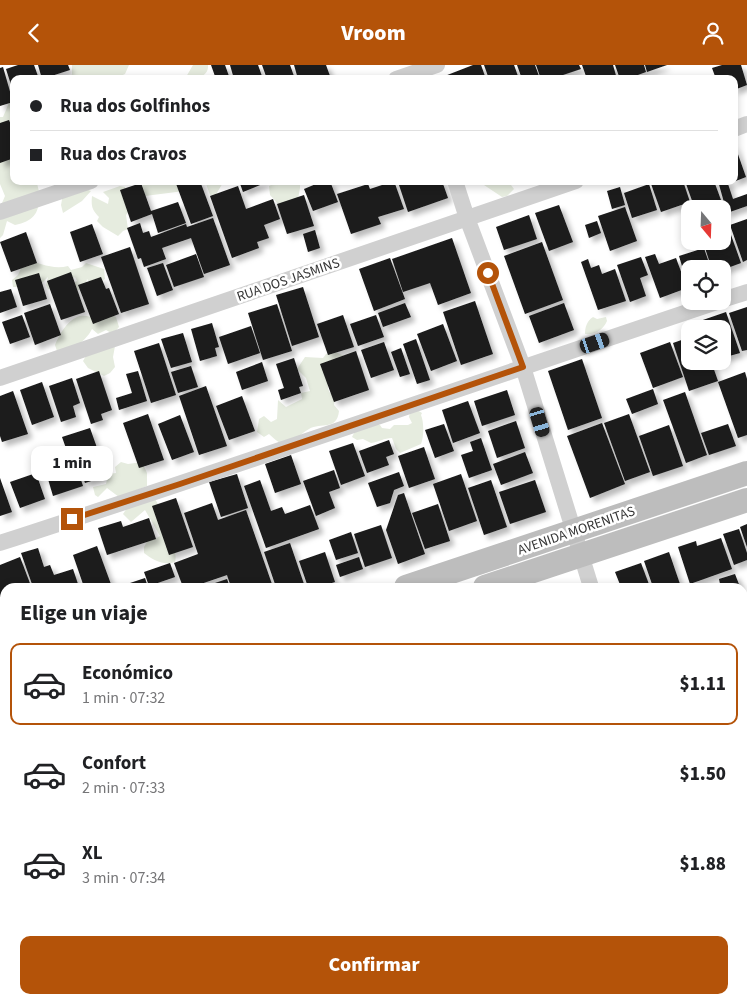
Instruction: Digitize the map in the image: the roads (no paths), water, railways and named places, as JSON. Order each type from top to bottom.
[{"type":"main road","name":"AVENIDA MORENITAS","points":[[418,583],[747,473]]},
{"type":"main road","name":"AVENIDA MORENITAS","points":[[497,583],[747,500]]},
{"type":"street","points":[[419,72],[437,65]]},
{"type":"street","points":[[0,212],[80,185]]},
{"type":"street","points":[[456,185],[523,367],[590,583]]},
{"type":"street","name":"RUA DOS JASMINS","points":[[0,378],[564,185]]},
{"type":"street","points":[[731,298],[747,292]]},
{"type":"street","points":[[0,543],[694,310]]}]
